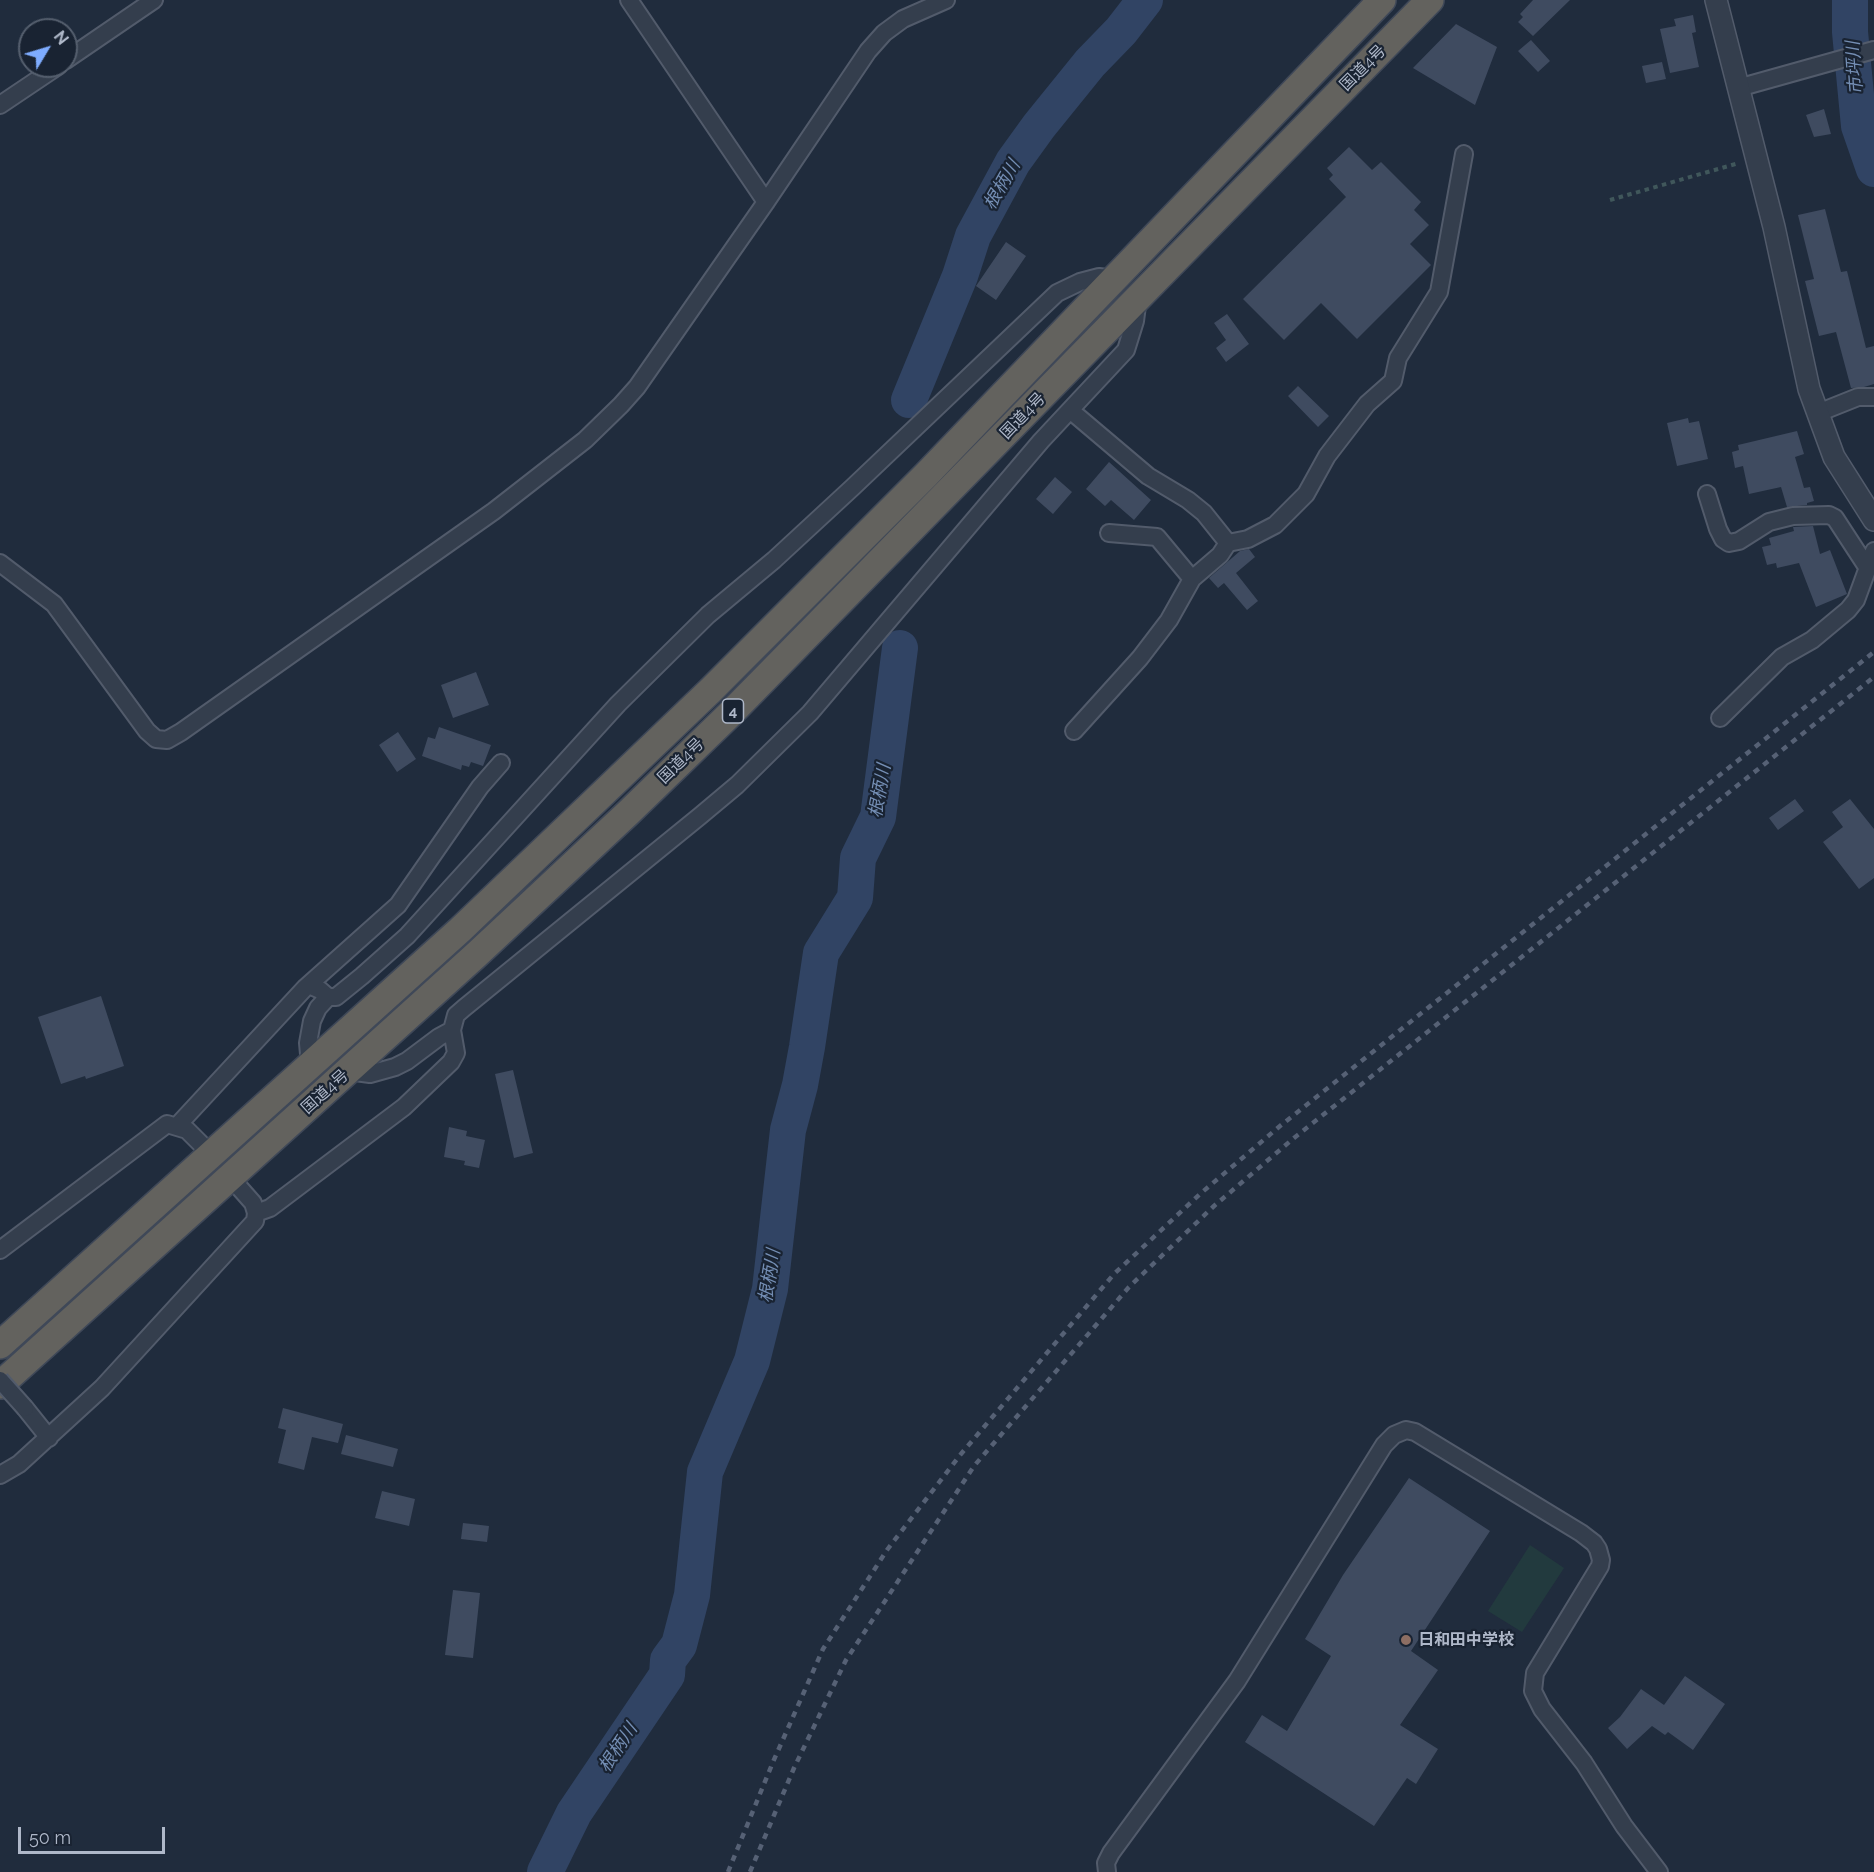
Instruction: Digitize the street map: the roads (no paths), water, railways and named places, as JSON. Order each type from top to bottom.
[{"type":"highway","name":"国道4号","points":[[0,1345],[460,930],[711,690],[926,475],[1382,0]]},
{"type":"highway","name":"国道4号","points":[[0,1385],[476,955],[730,714],[1430,0]]},
{"type":"street","points":[[78,52],[154,0]]},
{"type":"street","points":[[629,0],[766,202]]},
{"type":"street","points":[[0,563],[54,604],[147,731],[156,739],[167,740],[199,720],[494,512],[585,440],[637,387],[874,45],[903,19],[946,0]]},
{"type":"street","points":[[1716,0],[1774,227],[1809,389],[1834,457],[1874,520]]},
{"type":"street","points":[[1738,88],[1874,50]]},
{"type":"street","points":[[0,105],[40,78]]},
{"type":"street","points":[[1074,731],[1140,658],[1169,620],[1192,579],[1220,555],[1228,543],[1248,539],[1275,525],[1306,494],[1327,456],[1367,404],[1393,381],[1398,358],[1439,292],[1464,154]]},
{"type":"street","points":[[309,985],[328,997],[336,997],[407,936],[618,704],[708,615],[774,560],[1057,293],[1080,282],[1099,277],[1115,279]]},
{"type":"street","points":[[256,1213],[270,1208],[404,1107],[451,1062],[456,1053],[452,1030],[456,1016],[464,1008],[649,860],[737,785],[810,713],[1070,410],[1126,350],[1135,321],[1138,297]]},
{"type":"street","points":[[1818,413],[1858,397],[1874,397]]},
{"type":"street","points":[[1070,410],[1148,476],[1188,500],[1204,513],[1228,543]]},
{"type":"street","points":[[1707,494],[1718,529],[1723,539],[1729,543],[1738,541],[1768,522],[1793,516],[1828,515],[1835,518],[1867,567]]},
{"type":"street","points":[[1109,533],[1157,537],[1192,579]]},
{"type":"street","points":[[1720,718],[1782,657],[1812,640],[1848,610],[1856,600],[1874,551]]},
{"type":"street","points":[[177,1126],[309,985],[398,905],[480,787],[501,763]]},
{"type":"street","points":[[310,1065],[308,1042],[312,1021],[318,1008],[328,997]]},
{"type":"street","points":[[348,1071],[370,1074],[395,1067],[452,1030]]},
{"type":"street","points":[[0,1250],[167,1124],[188,1130],[211,1154]]},
{"type":"street","points":[[0,1475],[19,1464],[102,1388],[255,1221],[256,1213],[253,1203],[230,1177]]},
{"type":"street","points":[[0,1380],[49,1438]]},
{"type":"street","points":[[1107,1872],[1106,1863],[1110,1853],[1237,1681],[1384,1445],[1394,1435],[1406,1430],[1415,1432],[1581,1533],[1598,1549],[1600,1566],[1535,1673],[1533,1691],[1542,1709],[1584,1763],[1624,1826],[1659,1872]]},
{"type":"waterway","name":"根柄川","points":[[909,400],[960,276],[973,236],[1013,162],[1090,63],[1121,31],[1145,0]]},
{"type":"waterway","name":"市坪川","points":[[1850,0],[1850,32],[1859,126],[1874,169]]},
{"type":"waterway","name":"根柄川","points":[[545,1872],[574,1813],[667,1675],[668,1660],[679,1645],[692,1595],[705,1472],[752,1361],[770,1289],[788,1130],[800,1085],[821,953],[855,898],[858,858],[878,817],[900,648]]},
{"type":"railway","points":[[728,1872],[823,1649],[887,1550],[961,1454],[1114,1274],[1200,1194],[1280,1126],[1874,652]]},
{"type":"railway","points":[[750,1872],[794,1768],[846,1660],[974,1466],[1129,1287],[1214,1206],[1294,1138],[1874,677]]},
{"type":"place","name":"日和田中学校","points":[[1406,1640]]}]
